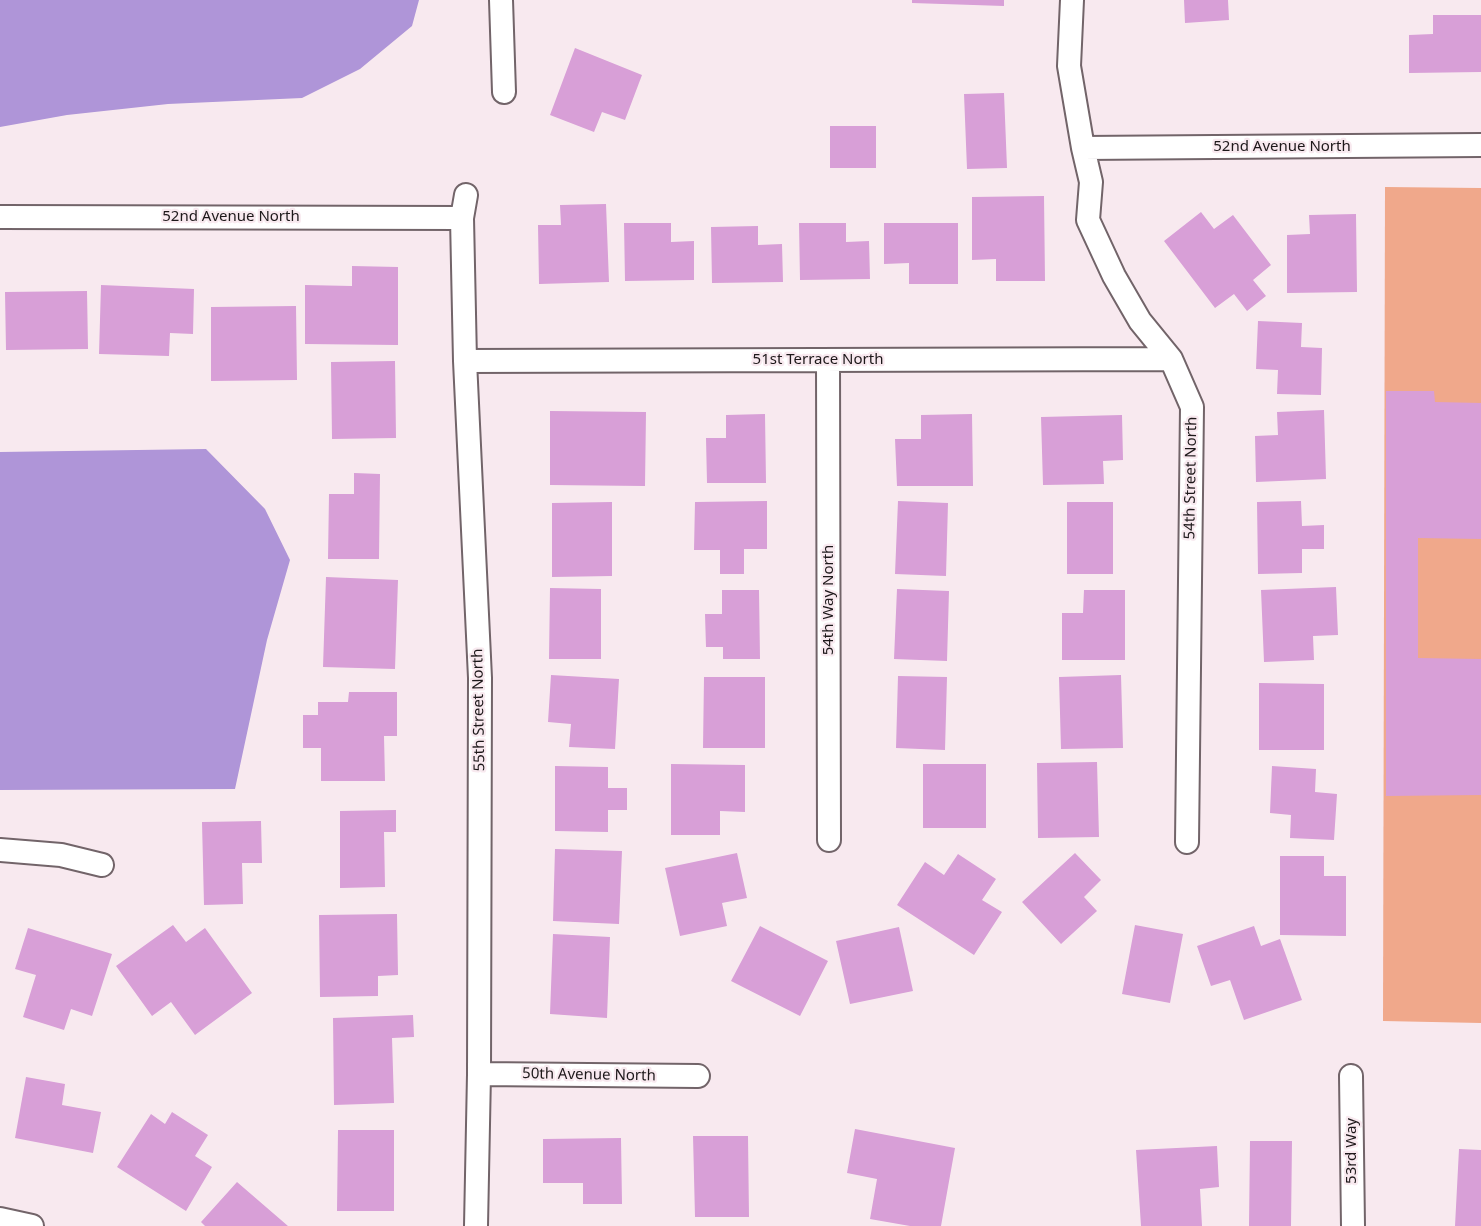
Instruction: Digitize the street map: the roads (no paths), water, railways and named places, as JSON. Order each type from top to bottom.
[{"type":"street","points":[[501,0],[504,92]]},
{"type":"street","name":"54th Street North","points":[[1072,0],[1069,66],[1090,182],[1088,220],[1114,276],[1140,321],[1172,359],[1192,407],[1187,842]]},
{"type":"street","name":"52nd Avenue North","points":[[1083,148],[1481,145]]},
{"type":"street","name":"55th Street North","points":[[466,195],[462,218],[465,361],[480,678],[479,1074],[476,1226]]},
{"type":"street","name":"52nd Avenue North","points":[[0,217],[462,218]]},
{"type":"street","name":"51st Terrace North","points":[[465,361],[1172,359]]},
{"type":"street","name":"54th Way North","points":[[828,360],[829,840]]},
{"type":"street","points":[[0,850],[61,855],[102,865]]},
{"type":"street","name":"50th Avenue North","points":[[479,1074],[698,1076]]},
{"type":"street","name":"53rd Way","points":[[1352,1076],[1353,1226]]},
{"type":"street","points":[[0,1219],[32,1226]]}]
